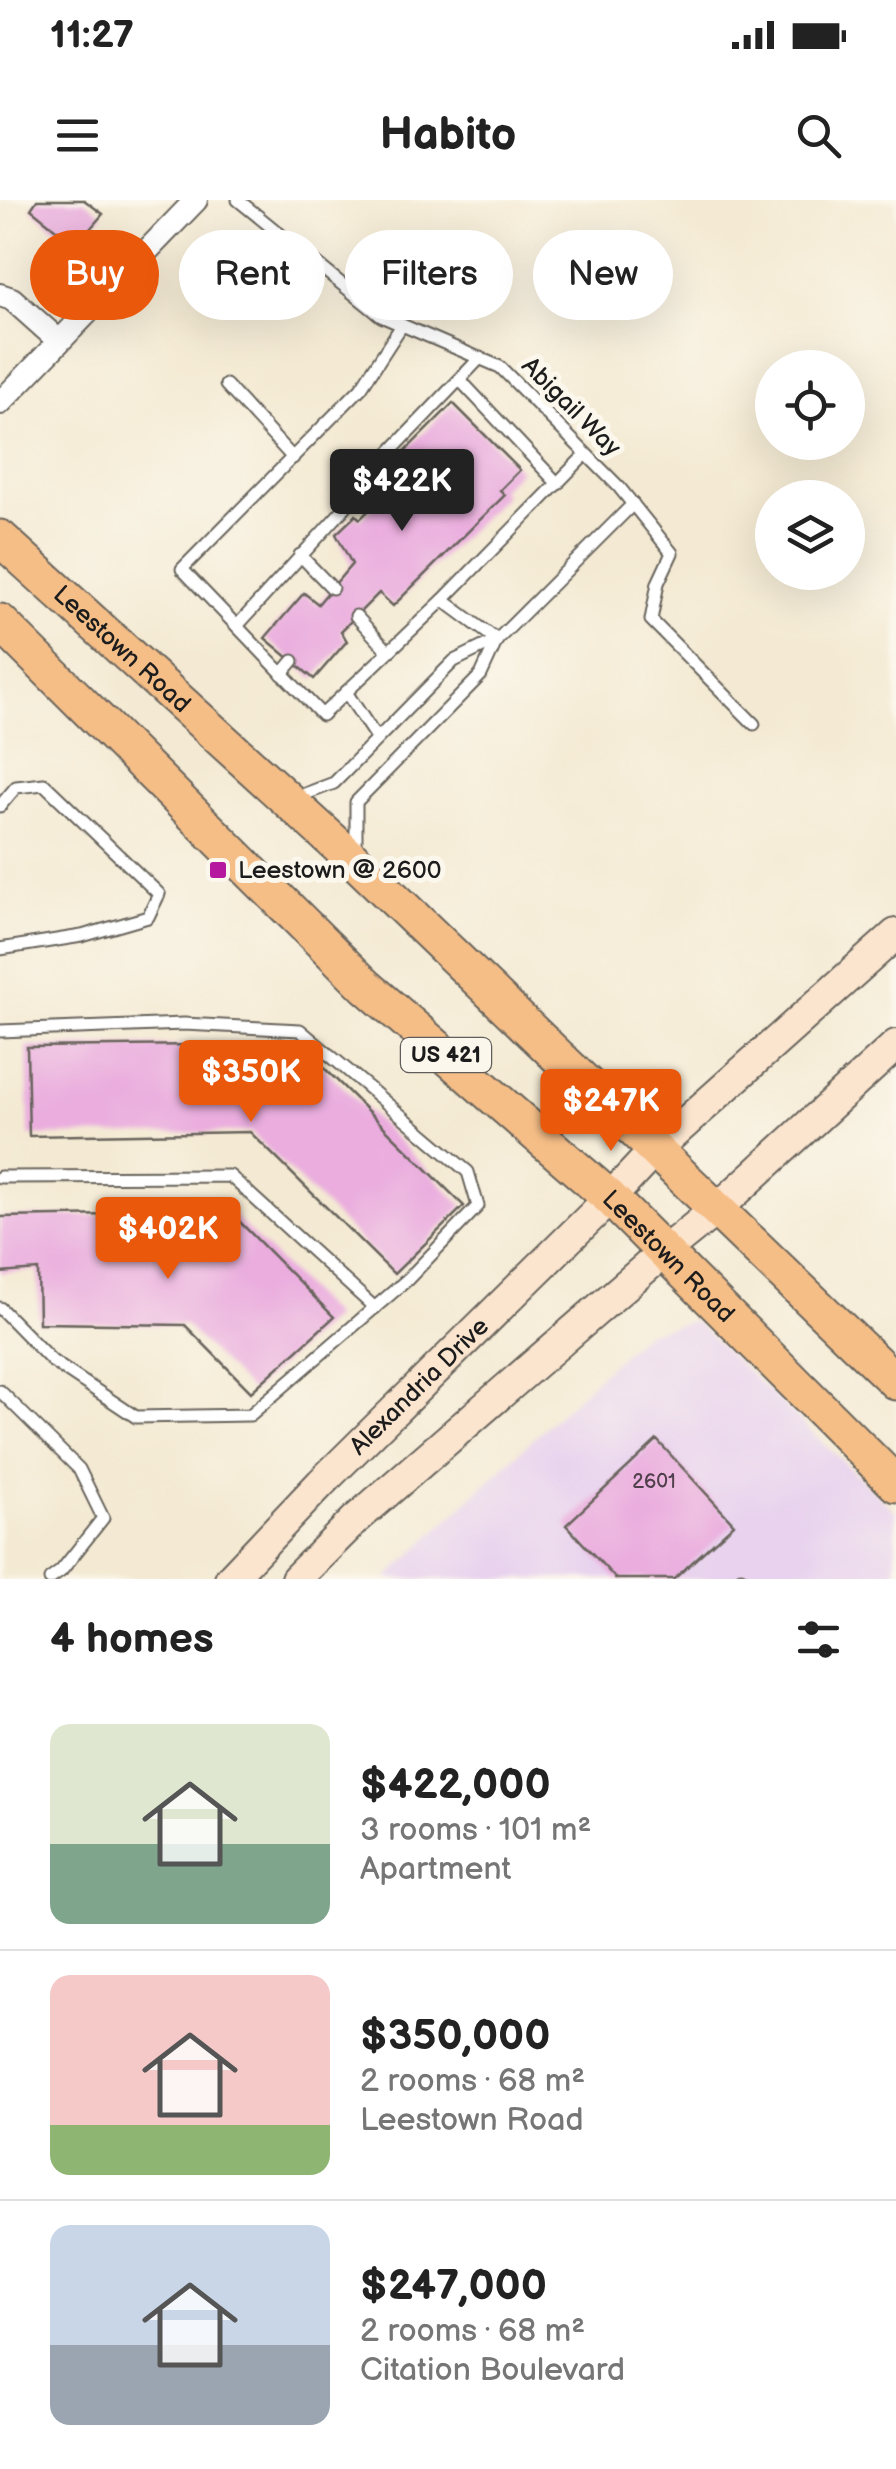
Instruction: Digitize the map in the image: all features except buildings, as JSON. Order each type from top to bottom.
[{"type":"main road","name":"Leestown Road","points":[[0,538],[357,862],[896,1382]]},
{"type":"main road","name":"Leestown Road","points":[[0,622],[366,986],[610,1198],[896,1484]]},
{"type":"street","points":[[0,403],[196,200]]},
{"type":"street","points":[[0,295],[12,299],[59,342]]},
{"type":"street","name":"Alexandria Drive","points":[[230,1579],[655,1150],[896,934]]},
{"type":"street","name":"Alexandria Drive","points":[[296,1579],[355,1520],[716,1210],[896,1045]]},
{"type":"lane","name":"Abigail Way","points":[[238,200],[382,316],[500,367],[586,454],[672,553],[658,584],[651,620],[754,724]]},
{"type":"lane","points":[[402,325],[361,388],[182,569],[322,715],[443,600],[586,454]]},
{"type":"lane","points":[[237,626],[389,453],[480,358]]},
{"type":"lane","points":[[461,381],[558,484]]},
{"type":"lane","points":[[226,385],[293,458]]},
{"type":"lane","points":[[288,801],[334,783],[454,661],[497,640],[633,504]]},
{"type":"lane","points":[[300,555],[332,588]]},
{"type":"lane","points":[[443,600],[497,640]]},
{"type":"lane","points":[[356,616],[388,651]]},
{"type":"lane","points":[[357,862],[356,802],[481,675],[497,640]]},
{"type":"lane","points":[[282,674],[293,661]]},
{"type":"lane","points":[[346,692],[377,739]]},
{"type":"lane","points":[[0,806],[16,788],[44,784],[159,894],[148,918],[82,936],[0,949]]},
{"type":"lane","points":[[0,1031],[184,1024],[300,1030],[468,1172],[478,1206],[408,1279],[250,1415],[136,1417],[52,1361],[0,1308]]},
{"type":"lane","points":[[0,1177],[230,1176],[375,1308]]},
{"type":"lane","points":[[0,1391],[79,1469],[103,1518],[50,1579]]},
{"type":"shaded area","points":[[694,1321],[896,1512],[896,1579],[386,1579],[644,1333]]},
{"type":"place","name":"Leestown @ 2600","points":[[218,870]]}]
